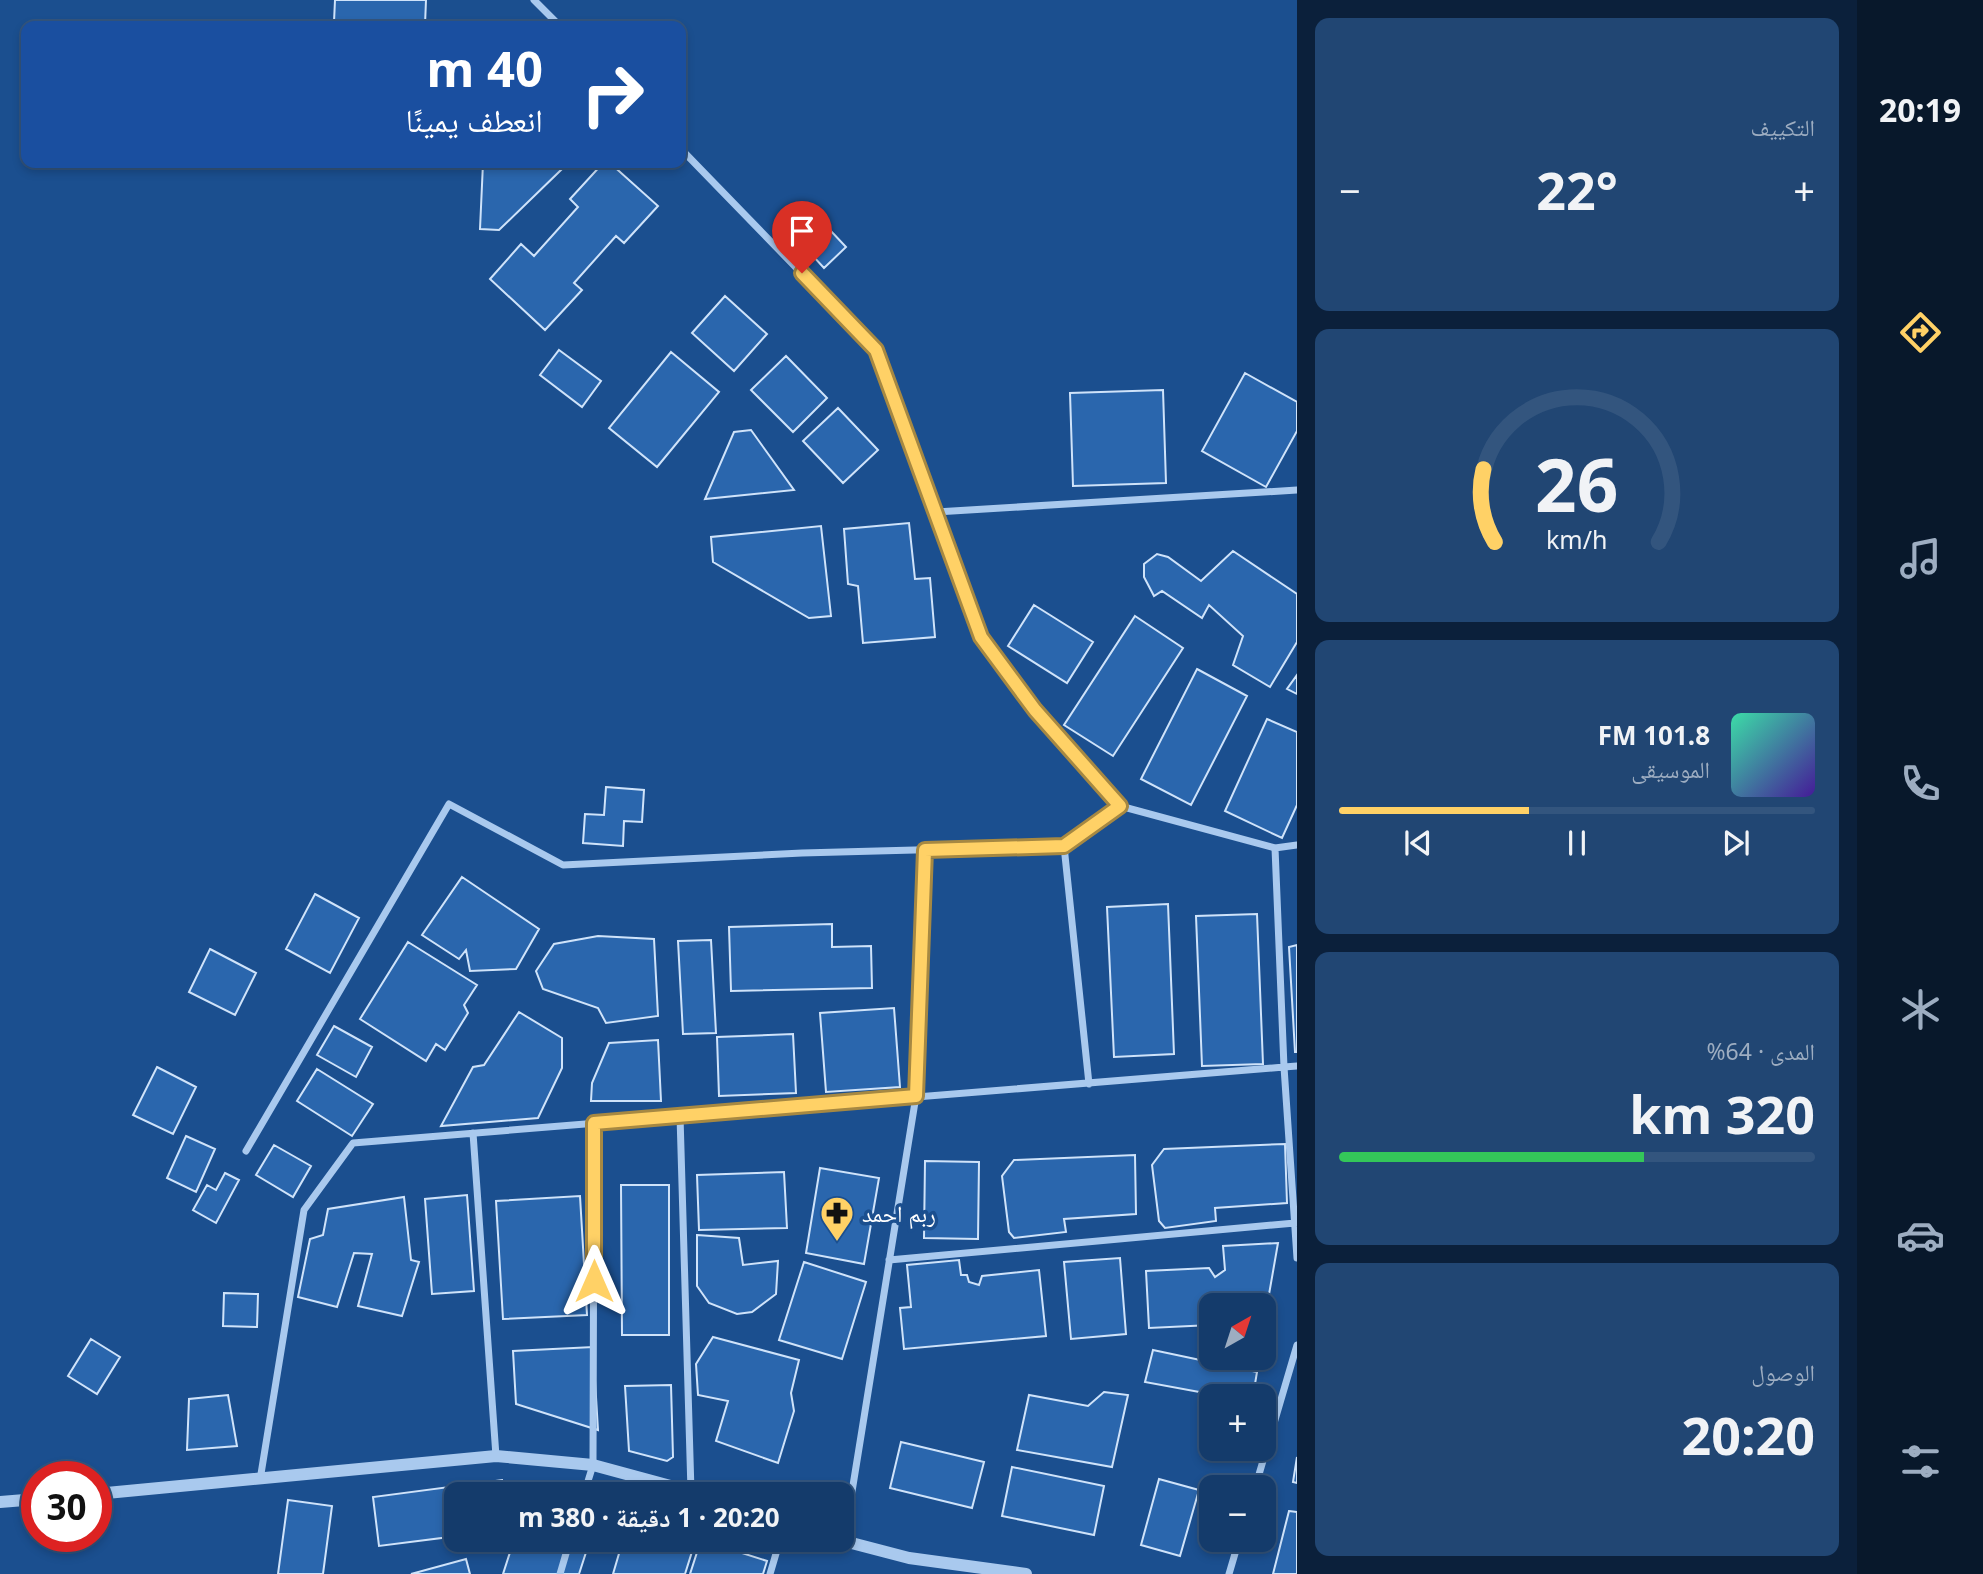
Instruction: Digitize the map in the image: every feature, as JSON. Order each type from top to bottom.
[{"type":"street","points":[[534,0],[555,21]]},
{"type":"street","points":[[686,154],[876,350],[981,637],[1035,710],[1120,806],[1275,848],[1297,845]]},
{"type":"street","points":[[936,512],[1297,490]]},
{"type":"street","points":[[246,1151],[449,803],[563,865],[1064,846],[1120,806]]},
{"type":"street","points":[[1064,846],[1089,1084]]},
{"type":"street","points":[[1275,848],[1284,1067],[1297,1258]]},
{"type":"street","points":[[852,1482],[916,1096],[925,850]]},
{"type":"street","points":[[260,1480],[304,1210],[353,1143],[1297,1066]]},
{"type":"street","points":[[680,1116],[695,1482]]},
{"type":"street","points":[[588,1482],[593,1465],[594,1123]]},
{"type":"street","points":[[473,1133],[496,1456]]},
{"type":"street","points":[[889,1260],[1295,1223]]},
{"type":"street","points":[[1259,1475],[1297,1345]]},
{"type":"street","points":[[112,1493],[496,1456],[593,1465],[655,1482]]},
{"type":"street","points":[[0,1502],[21,1500]]},
{"type":"street","points":[[854,1544],[981,1572],[1026,1574]]},
{"type":"street","points":[[559,1574],[566,1552]]},
{"type":"street","points":[[770,1574],[776,1552]]},
{"type":"street","points":[[1229,1574],[1235,1552]]},
{"type":"building","points":[[335,0],[426,0],[425,21],[334,21]]},
{"type":"building","points":[[483,168],[563,168],[499,230],[480,229]]},
{"type":"building","points":[[598,168],[616,168],[658,206],[624,243],[616,236],[574,283],[582,290],[545,330],[490,279],[521,244],[534,256],[578,207],[570,199]]},
{"type":"building","points":[[812,211],[846,247],[824,268],[791,232]]},
{"type":"building","points":[[725,296],[767,334],[734,371],[692,333]]},
{"type":"building","points":[[559,350],[601,381],[582,407],[540,375]]},
{"type":"building","points":[[671,352],[719,392],[657,467],[609,428]]},
{"type":"building","points":[[786,356],[827,398],[793,432],[751,390]]},
{"type":"building","points":[[1245,373],[1297,402],[1297,431],[1266,487],[1202,451]]},
{"type":"building","points":[[1163,390],[1166,483],[1073,486],[1070,393]]},
{"type":"building","points":[[838,408],[878,450],[843,483],[803,441]]},
{"type":"building","points":[[751,430],[794,490],[705,499],[734,432]]},
{"type":"building","points":[[909,523],[915,579],[930,578],[935,637],[863,643],[858,586],[848,584],[844,529]]},
{"type":"building","points":[[821,526],[831,616],[809,618],[713,562],[711,537]]},
{"type":"building","points":[[1233,551],[1297,594],[1297,642],[1270,687],[1233,665],[1243,636],[1209,605],[1202,618],[1162,591],[1154,596],[1144,577],[1144,564],[1157,554],[1168,557],[1201,581]]},
{"type":"building","points":[[1034,605],[1093,642],[1067,683],[1008,646]]},
{"type":"building","points":[[1135,616],[1183,648],[1113,756],[1064,725]]},
{"type":"building","points":[[1197,669],[1247,696],[1191,805],[1141,779]]},
{"type":"building","points":[[1297,675],[1297,694],[1287,689]]},
{"type":"building","points":[[1267,719],[1297,732],[1297,805],[1282,838],[1225,811]]},
{"type":"building","points":[[606,787],[644,790],[642,822],[624,821],[623,846],[583,843],[585,814],[604,815]]},
{"type":"building","points":[[462,877],[539,929],[516,969],[470,971],[466,950],[459,959],[422,935]]},
{"type":"building","points":[[315,894],[359,918],[330,973],[286,949]]},
{"type":"building","points":[[1168,904],[1174,1054],[1114,1057],[1107,907]]},
{"type":"building","points":[[1257,914],[1263,1064],[1202,1066],[1196,916]]},
{"type":"building","points":[[832,924],[832,947],[871,946],[872,988],[731,991],[729,927]]},
{"type":"building","points":[[598,936],[654,939],[658,1016],[606,1023],[598,1008],[543,989],[536,971],[554,944]]},
{"type":"building","points":[[711,940],[716,1033],[683,1034],[678,941]]},
{"type":"building","points":[[408,942],[477,985],[464,1005],[468,1013],[445,1050],[436,1044],[426,1061],[360,1019]]},
{"type":"building","points":[[1297,945],[1297,1052],[1295,1052],[1289,947]]},
{"type":"building","points":[[210,949],[256,973],[235,1015],[189,992]]},
{"type":"building","points":[[894,1008],[900,1087],[826,1092],[820,1013]]},
{"type":"building","points":[[519,1012],[562,1038],[562,1068],[538,1118],[441,1126],[473,1067],[484,1065]]},
{"type":"building","points":[[334,1026],[372,1047],[356,1077],[317,1055]]},
{"type":"building","points":[[793,1034],[796,1093],[719,1096],[717,1037]]},
{"type":"building","points":[[658,1040],[661,1101],[591,1101],[592,1083],[609,1043]]},
{"type":"building","points":[[157,1067],[196,1087],[173,1134],[133,1115]]},
{"type":"building","points":[[317,1069],[373,1104],[352,1136],[297,1101]]},
{"type":"building","points":[[186,1136],[215,1149],[196,1192],[167,1178]]},
{"type":"building","points":[[1285,1144],[1287,1203],[1215,1208],[1216,1221],[1165,1228],[1159,1221],[1152,1165],[1164,1149]]},
{"type":"building","points":[[274,1145],[311,1166],[293,1197],[256,1175]]},
{"type":"building","points":[[1135,1155],[1136,1214],[1064,1219],[1066,1232],[1014,1238],[1009,1232],[1002,1176],[1014,1160]]},
{"type":"building","points":[[925,1161],[979,1162],[978,1239],[924,1238]]},
{"type":"building","points":[[820,1168],[879,1178],[864,1264],[806,1253]]},
{"type":"building","points":[[784,1172],[787,1228],[699,1230],[697,1175]]},
{"type":"building","points":[[225,1173],[239,1180],[216,1223],[193,1210],[207,1185],[216,1190]]},
{"type":"building","points":[[621,1185],[669,1185],[669,1335],[622,1335]]},
{"type":"building","points":[[467,1195],[474,1291],[432,1294],[425,1199]]},
{"type":"building","points":[[580,1196],[587,1315],[503,1319],[496,1201]]},
{"type":"building","points":[[404,1197],[411,1260],[419,1262],[402,1316],[358,1306],[372,1254],[354,1253],[337,1307],[298,1297],[310,1239],[323,1235],[328,1209]]},
{"type":"building","points":[[697,1235],[739,1238],[743,1265],[778,1261],[776,1294],[752,1312],[737,1314],[709,1303],[697,1286]]},
{"type":"building","points":[[1278,1243],[1269,1293],[1199,1293],[1199,1326],[1149,1328],[1146,1271],[1209,1268],[1215,1277],[1225,1270],[1223,1246]]},
{"type":"building","points":[[1120,1258],[1126,1334],[1071,1339],[1064,1262]]},
{"type":"building","points":[[959,1260],[961,1275],[967,1275],[969,1282],[979,1285],[982,1276],[1039,1270],[1046,1336],[904,1349],[900,1308],[911,1307],[907,1265]]},
{"type":"building","points":[[804,1262],[866,1282],[842,1359],[779,1340]]},
{"type":"building","points":[[224,1293],[258,1294],[257,1327],[223,1326]]},
{"type":"building","points":[[713,1337],[799,1360],[791,1393],[794,1411],[778,1463],[716,1441],[728,1401],[698,1395],[696,1364]]},
{"type":"building","points":[[91,1339],[120,1357],[97,1394],[68,1376]]},
{"type":"building","points":[[593,1347],[598,1430],[516,1404],[513,1351]]},
{"type":"building","points":[[1153,1350],[1199,1360],[1199,1370],[1257,1372],[1255,1384],[1199,1384],[1199,1392],[1145,1382]]},
{"type":"building","points":[[671,1385],[673,1457],[667,1461],[629,1451],[625,1386]]},
{"type":"building","points":[[1104,1392],[1128,1395],[1112,1467],[1017,1450],[1029,1395],[1088,1406]]},
{"type":"building","points":[[228,1395],[237,1446],[187,1450],[189,1399]]},
{"type":"building","points":[[901,1442],[984,1462],[972,1508],[890,1488]]},
{"type":"building","points":[[1297,1457],[1297,1483],[1293,1482]]},
{"type":"building","points":[[1012,1467],[1104,1486],[1094,1535],[1002,1516]]},
{"type":"building","points":[[1159,1479],[1199,1490],[1180,1556],[1141,1545]]},
{"type":"building","points":[[444,1488],[444,1538],[379,1546],[373,1497]]},
{"type":"building","points":[[288,1500],[332,1506],[323,1574],[278,1574]]},
{"type":"building","points":[[1289,1511],[1297,1512],[1297,1574],[1273,1574]]},
{"type":"building","points":[[510,1552],[586,1552],[579,1574],[503,1574]]},
{"type":"building","points":[[619,1552],[692,1552],[685,1574],[613,1574]]},
{"type":"building","points":[[697,1552],[739,1552],[767,1561],[763,1574],[690,1574]]},
{"type":"building","points":[[466,1559],[470,1574],[411,1574]]},
{"type":"place","name":"ربم احمد","points":[[837,1243]]},
{"type":"route","points":[[594,1281],[594,1123],[916,1096],[925,850],[1064,846],[1120,806],[1035,710],[981,637],[876,350],[802,273]]}]
